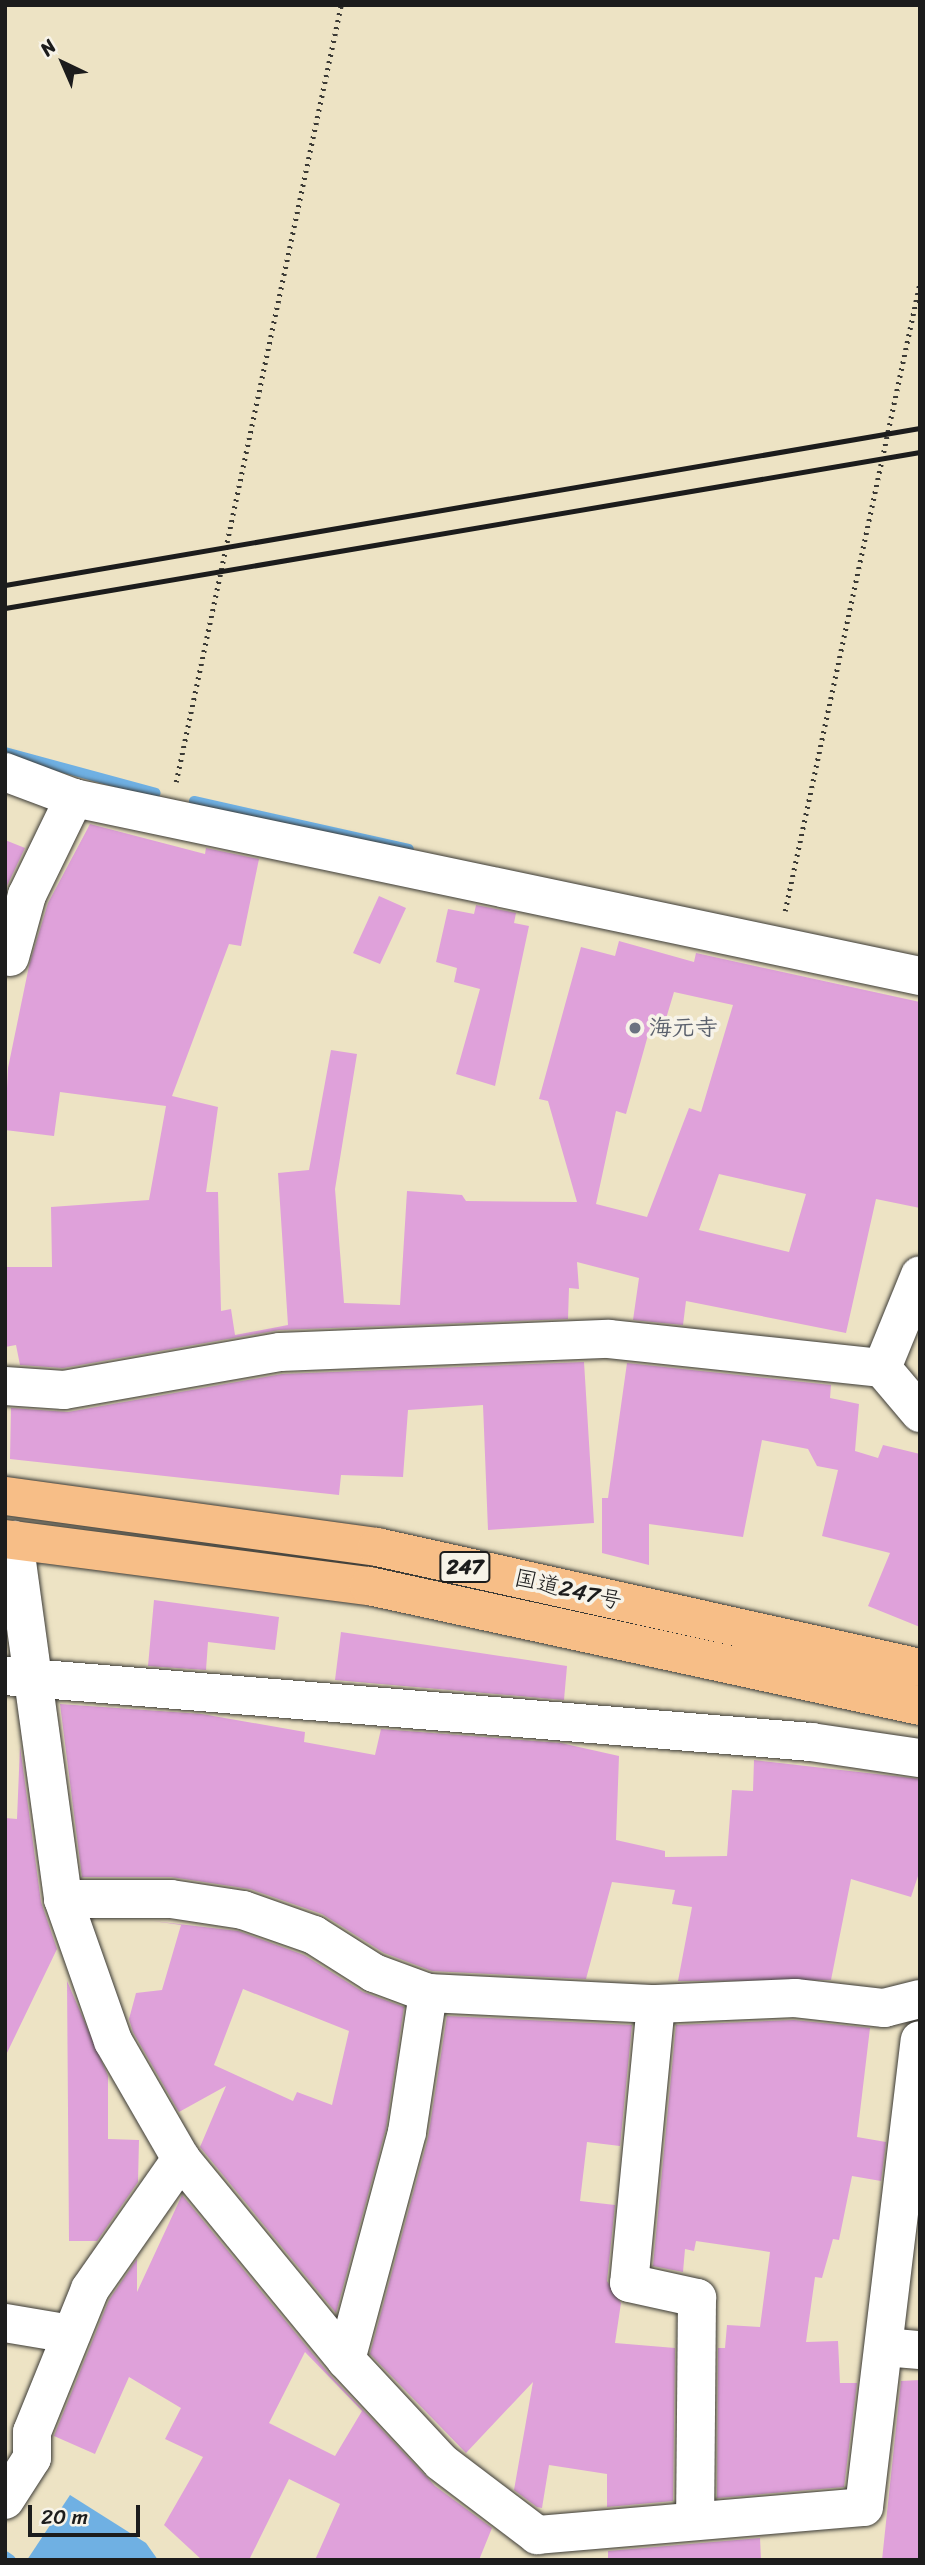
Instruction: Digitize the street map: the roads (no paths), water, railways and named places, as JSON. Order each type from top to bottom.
[{"type":"highway","name":"国道247号","points":[[5,1496],[377,1547],[920,1668]]},
{"type":"highway","name":"国道247号","points":[[9,1539],[369,1586],[920,1706]]},
{"type":"street","points":[[5,772],[74,798],[920,976]]},
{"type":"street","points":[[7,966],[27,895],[74,798]]},
{"type":"street","points":[[882,1368],[920,1275]]},
{"type":"street","points":[[5,1385],[64,1390],[281,1352],[609,1339],[882,1368],[920,1413]]},
{"type":"street","points":[[9,1539],[19,1677],[63,1899],[113,2041],[181,2159],[346,2360],[441,2462],[537,2535],[695,2518],[864,2508],[902,2348],[920,2040]]},
{"type":"street","points":[[19,1677],[811,1742],[920,1758]]},
{"type":"street","points":[[63,1899],[171,1899],[243,1910],[314,1935],[374,1973],[428,1993],[656,2004],[795,1998],[884,2008],[920,1999]]},
{"type":"street","points":[[346,2360],[407,2133],[428,1993]]},
{"type":"street","points":[[656,2004],[629,2283],[697,2298],[695,2518]]},
{"type":"street","points":[[5,2500],[32,2458],[32,2431],[90,2289],[181,2159]]},
{"type":"street","points":[[5,2323],[71,2334]]},
{"type":"water","points":[[70,2495],[146,2543],[158,2560],[27,2560]]},
{"type":"waterway","points":[[5,752],[156,793]]},
{"type":"waterway","points":[[194,801],[409,849]]},
{"type":"waterway","points":[[5,2556],[11,2560]]},
{"type":"railway","points":[[5,585],[920,428]]},
{"type":"railway","points":[[5,608],[920,452]]},
{"type":"place","name":"海元寺","points":[[635,1028]]}]
